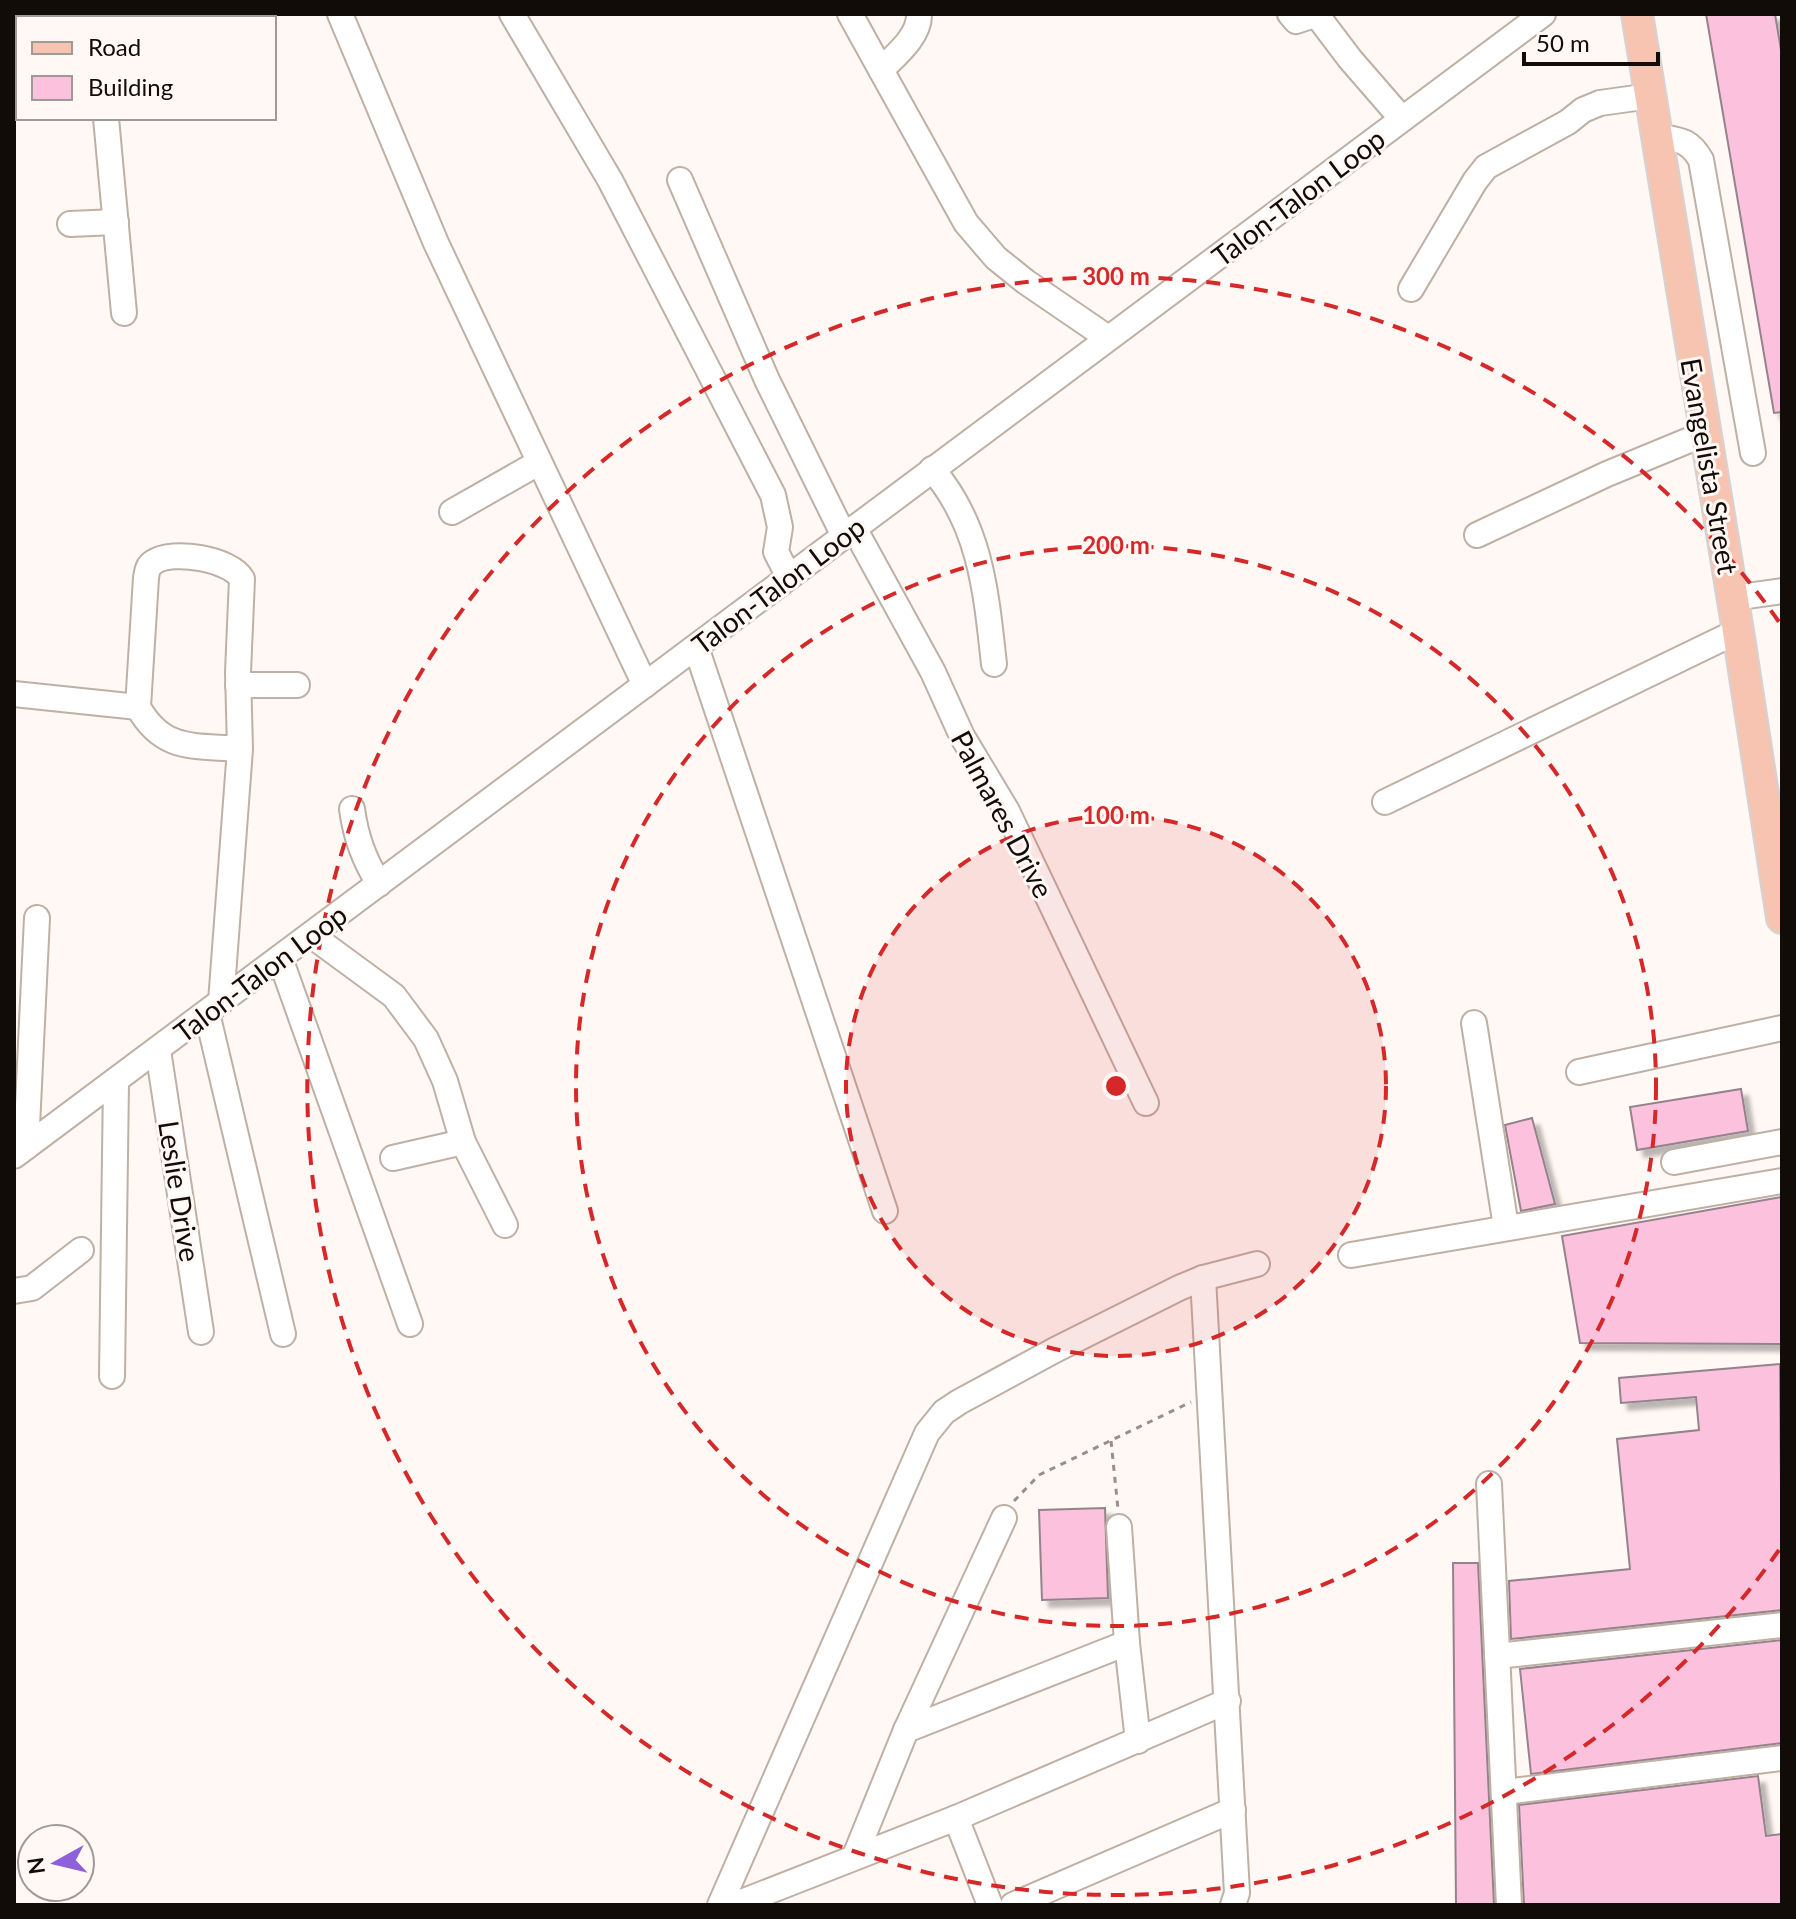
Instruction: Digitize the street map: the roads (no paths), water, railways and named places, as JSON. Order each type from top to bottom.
[{"type":"main road","name":"Evangelista Street","points":[[1637,14],[1782,918]]},
{"type":"street","points":[[340,14],[436,243],[645,685]]},
{"type":"street","points":[[512,14],[610,180],[773,495],[780,527],[776,552],[789,577]]},
{"type":"street","points":[[850,14],[966,223],[996,258],[1108,338]]},
{"type":"street","points":[[881,70],[917,28],[919,14]]},
{"type":"street","points":[[1290,14],[1296,21],[1314,15],[1319,18],[1402,119]]},
{"type":"street","name":"Talon-Talon Loop","points":[[20,1151],[1543,14]]},
{"type":"street","points":[[1411,289],[1486,167],[1568,122],[1583,110],[1600,103],[1650,96]]},
{"type":"street","points":[[106,120],[124,313]]},
{"type":"street","points":[[1656,136],[1681,140],[1694,147],[1701,160],[1753,453]]},
{"type":"street","name":"Palmares Drive","points":[[680,180],[767,380],[849,532],[933,672],[962,736],[1007,811],[1146,1103]]},
{"type":"street","points":[[70,224],[116,222]]},
{"type":"street","points":[[1477,535],[1607,474],[1704,434]]},
{"type":"street","points":[[452,512],[538,463]]},
{"type":"street","points":[[932,469],[947,485],[972,535],[989,605],[994,664]]},
{"type":"street","points":[[240,749],[178,744],[147,725],[138,707],[146,578],[148,567],[163,558],[207,560],[232,568],[240,575],[240,749],[214,1007],[283,1334]]},
{"type":"street","points":[[1733,598],[1782,591]]},
{"type":"street","points":[[1385,802],[1738,631]]},
{"type":"street","points":[[696,647],[885,1211]]},
{"type":"street","points":[[238,685],[297,685]]},
{"type":"street","points":[[14,694],[138,707]]},
{"type":"street","points":[[352,809],[355,834],[363,858],[379,884]]},
{"type":"street","points":[[20,1151],[37,918]]},
{"type":"street","points":[[311,935],[394,996],[426,1039],[445,1081],[463,1142],[505,1225]]},
{"type":"street","points":[[280,958],[410,1324]]},
{"type":"street","points":[[1474,1023],[1506,1227]]},
{"type":"street","points":[[1579,1072],[1782,1028]]},
{"type":"street","name":"Leslie Drive","points":[[158,1050],[201,1332]]},
{"type":"street","points":[[112,1376],[116,1082]]},
{"type":"street","points":[[393,1158],[463,1142]]},
{"type":"street","points":[[1674,1162],[1782,1142]]},
{"type":"street","points":[[1351,1255],[1782,1181]]},
{"type":"street","points":[[14,1291],[32,1288],[81,1250]]},
{"type":"street","points":[[720,1905],[927,1433],[944,1412],[1165,1295],[1203,1278],[1257,1264]]},
{"type":"street","points":[[1203,1278],[1228,1701],[1237,1893],[1233,1905]]},
{"type":"street","points":[[1489,1484],[1509,1905]]},
{"type":"street","points":[[855,1856],[906,1730],[1004,1518]]},
{"type":"street","points":[[1119,1527],[1138,1741]]},
{"type":"street","points":[[1497,1656],[1782,1625]]},
{"type":"street","points":[[906,1730],[1127,1643]]},
{"type":"street","points":[[734,1905],[956,1818],[1228,1701]]},
{"type":"street","points":[[1504,1792],[1782,1758]]},
{"type":"street","points":[[1013,1905],[1233,1810]]},
{"type":"street","points":[[956,1818],[990,1905]]}]
